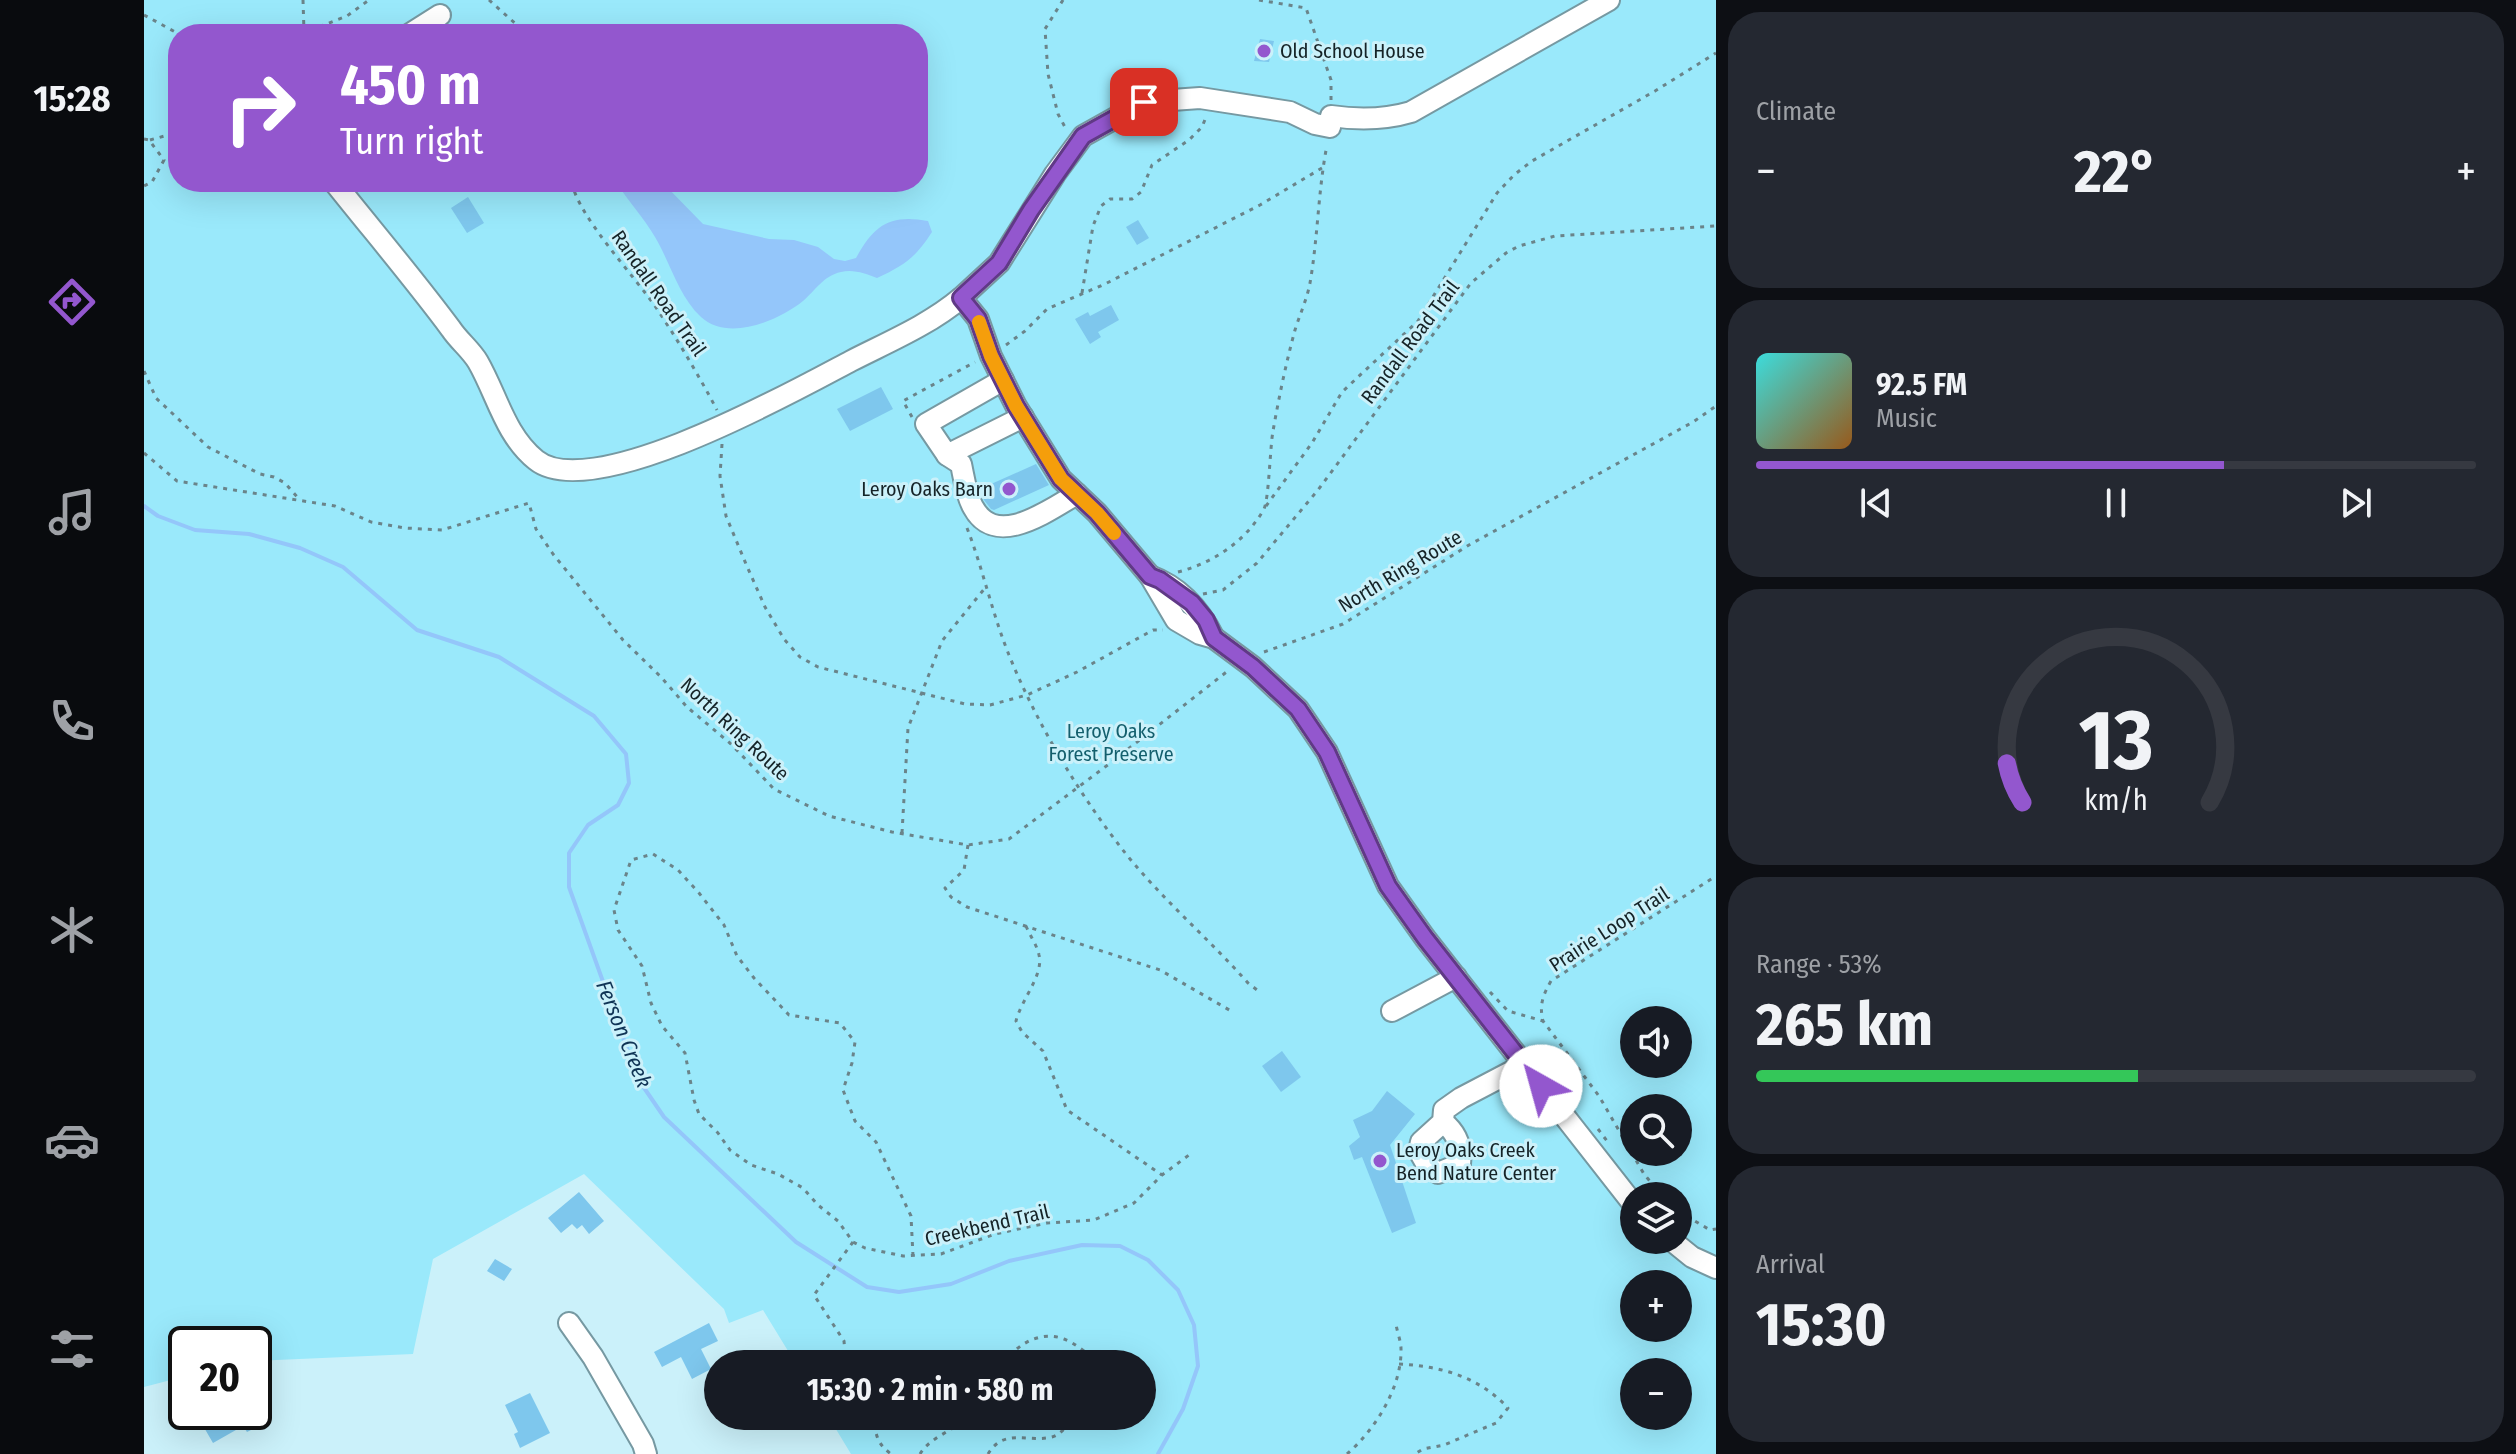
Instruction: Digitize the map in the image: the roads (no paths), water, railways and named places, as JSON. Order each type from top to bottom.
[{"type":"street","points":[[342,192],[477,360],[499,411],[524,448],[537,461],[576,471],[627,462],[721,427],[766,407],[945,312],[999,263],[1019,228],[1083,136],[1144,102],[1200,98],[1290,112],[1315,124],[1391,118],[1411,112],[1609,0]]},
{"type":"street","points":[[426,24],[440,15]]},
{"type":"street","points":[[961,298],[978,319],[1003,380],[1061,479],[1097,513],[1155,578],[1176,620],[1214,638],[1248,663],[1298,709],[1320,741],[1362,824],[1388,886],[1620,1187]]},
{"type":"street","points":[[1003,380],[926,424],[947,455],[961,464],[972,507],[982,520],[1007,528],[1032,520],[1077,494]]},
{"type":"street","points":[[947,455],[1023,417]]},
{"type":"street","points":[[1392,1011],[1462,984]]},
{"type":"street","points":[[1443,1122],[1444,1110],[1461,1098],[1524,1065]]},
{"type":"street","points":[[1688,1254],[1716,1268]]},
{"type":"street","points":[[569,1323],[593,1357],[646,1454]]},
{"type":"waterway","name":"Ferson Creek","points":[[144,506],[158,516],[195,530],[249,534],[300,548],[343,567],[417,630],[499,657],[594,716],[626,754],[629,783],[618,805],[588,825],[569,853],[569,887],[638,1079],[664,1117],[796,1242],[867,1287],[899,1292],[951,1284],[1009,1261],[1082,1245],[1120,1246],[1148,1260],[1178,1290],[1194,1325],[1198,1366],[1183,1409],[1158,1454]]},
{"type":"place","name":"Old School House","points":[[1264,51]]},
{"type":"place","name":"Leroy Oaks Barn","points":[[1009,489]]},
{"type":"place","name":"Leroy Oaks Creek Bend Nature Center","points":[[1380,1161]]},
{"type":"park label","name":"Leroy Oaks Forest Preserve","points":[[1111,742]]}]
